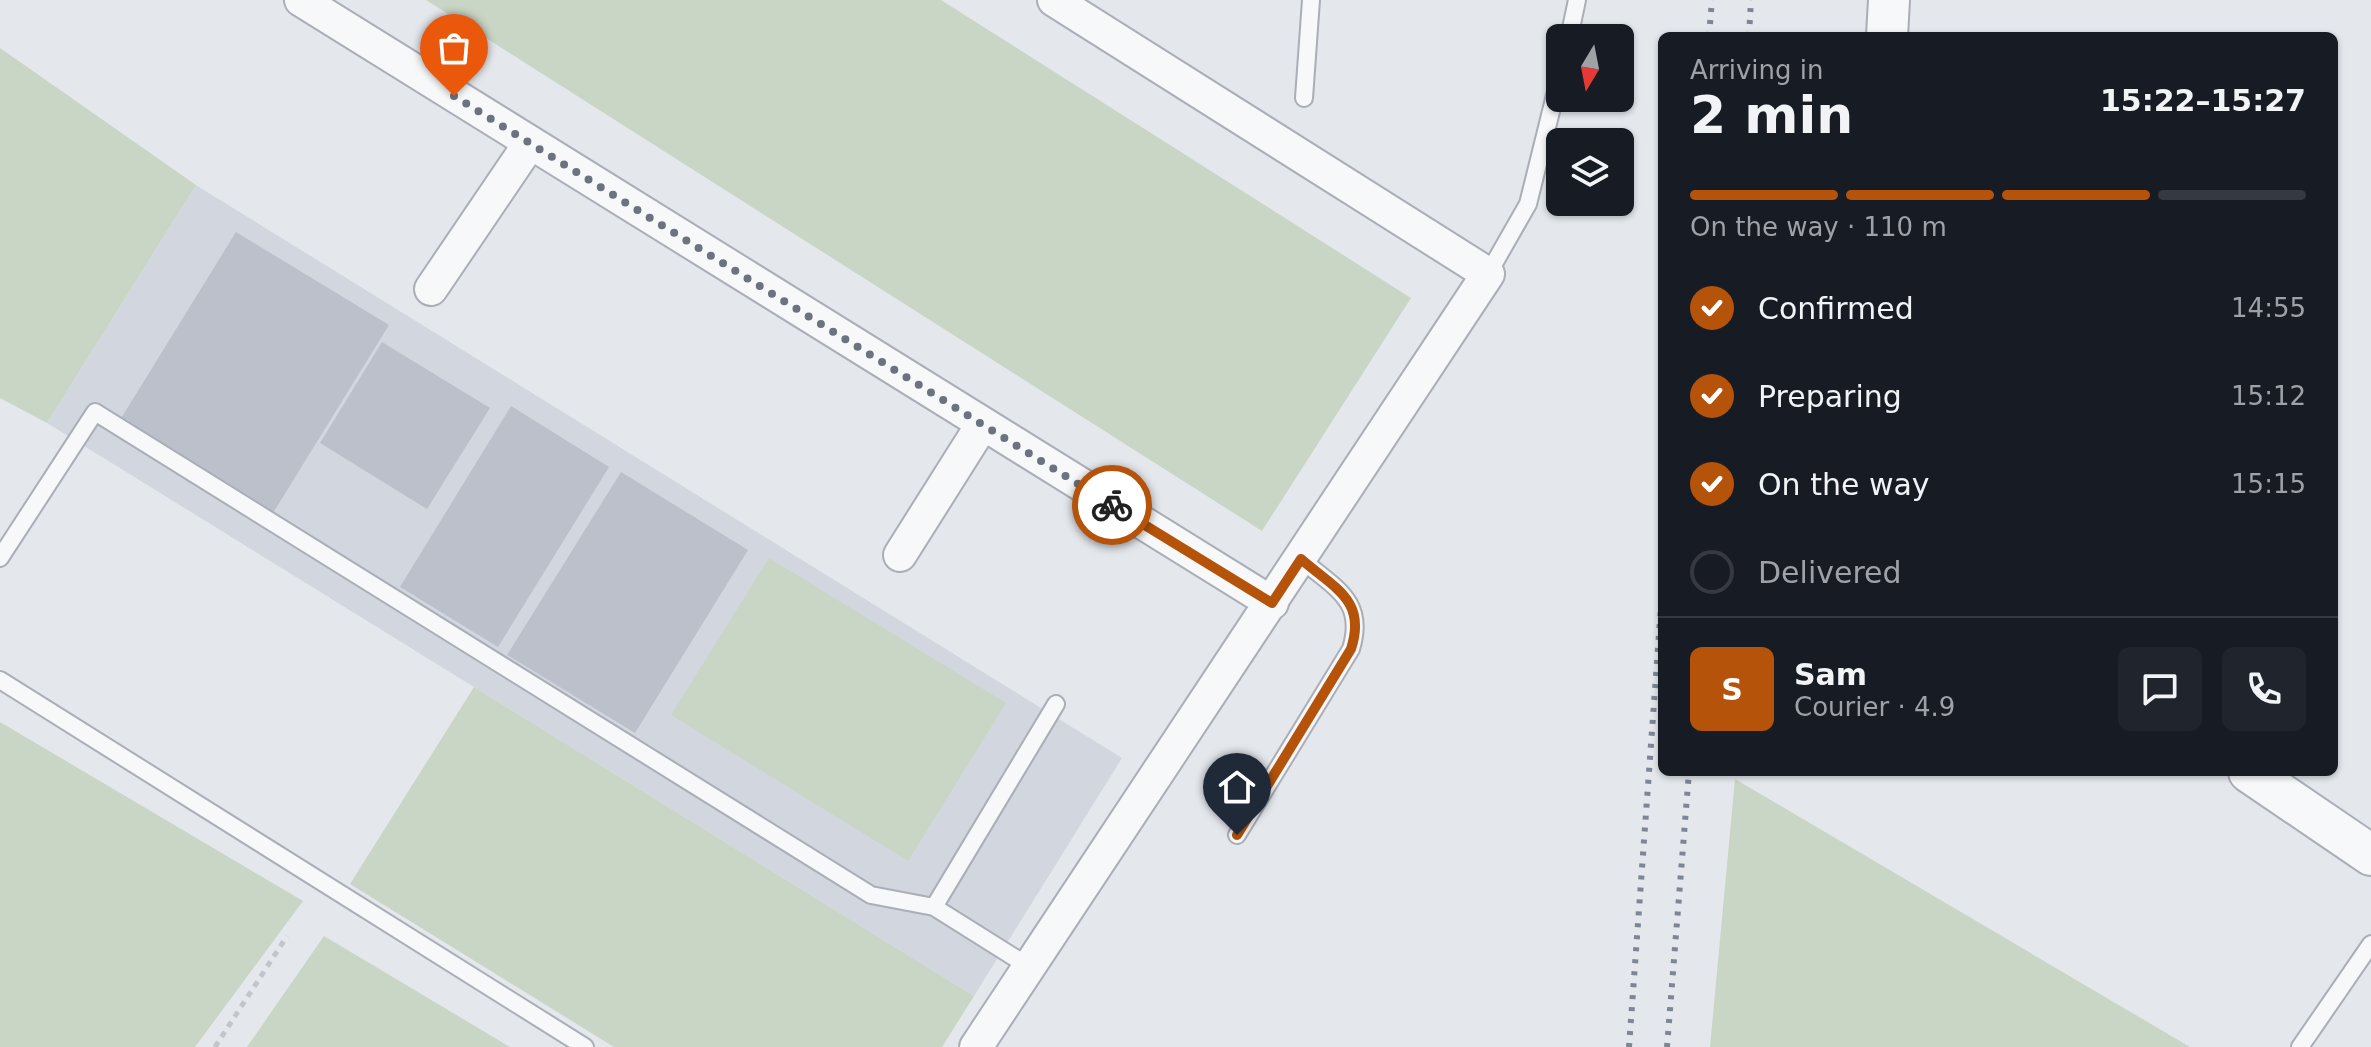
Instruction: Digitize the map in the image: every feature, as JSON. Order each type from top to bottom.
[{"type":"street","points":[[301,0],[1272,603]]},
{"type":"street","points":[[976,1047],[1488,274],[1054,0]]},
{"type":"street","points":[[1887,32],[1889,0]]},
{"type":"street","points":[[431,289],[530,143]]},
{"type":"street","points":[[900,555],[982,425]]},
{"type":"street","points":[[2255,776],[2371,855]]},
{"type":"lane","points":[[1304,98],[1311,0]]},
{"type":"lane","points":[[1572,24],[1577,0]]},
{"type":"lane","points":[[1488,274],[1528,204],[1551,112]]},
{"type":"lane","points":[[0,558],[95,412],[871,895],[934,907],[1028,966]]},
{"type":"lane","points":[[1237,835],[1351,649],[1357,628],[1352,605],[1301,559]]},
{"type":"lane","points":[[0,680],[585,1047]]},
{"type":"lane","points":[[934,907],[1056,704]]},
{"type":"lane","points":[[2300,1047],[2371,944]]},
{"type":"path","points":[[215,1047],[287,936]]},
{"type":"shaded area","points":[[196,185],[1122,758],[974,996],[47,423]]},
{"type":"green space","points":[[426,0],[941,0],[1411,298],[1262,531]]},
{"type":"green space","points":[[0,48],[196,185],[47,423],[0,398]]},
{"type":"green space","points":[[769,558],[1006,703],[908,861],[671,715]]},
{"type":"green space","points":[[474,687],[974,996],[942,1047],[614,1047],[350,884]]},
{"type":"green space","points":[[0,722],[303,901],[195,1047],[0,1047]]},
{"type":"green space","points":[[1735,779],[2190,1047],[1710,1047]]},
{"type":"green space","points":[[324,936],[510,1047],[247,1047]]},
{"type":"building","points":[[236,232],[389,325],[273,513],[120,420]]},
{"type":"building","points":[[382,342],[490,408],[427,509],[320,443]]},
{"type":"building","points":[[511,406],[609,467],[498,647],[400,587]]},
{"type":"building","points":[[621,472],[748,550],[635,733],[507,655]]},
{"type":"railway","points":[[1709,32],[1712,0]]},
{"type":"railway","points":[[1749,32],[1751,0]]},
{"type":"railway","points":[[1629,1047],[1658,648]]},
{"type":"railway","points":[[1667,1047],[1689,776]]},
{"type":"way so far","points":[[454,96],[1112,505]]},
{"type":"route","points":[[1112,505],[1272,603],[1301,559],[1352,605],[1357,628],[1351,649],[1237,835]]}]
